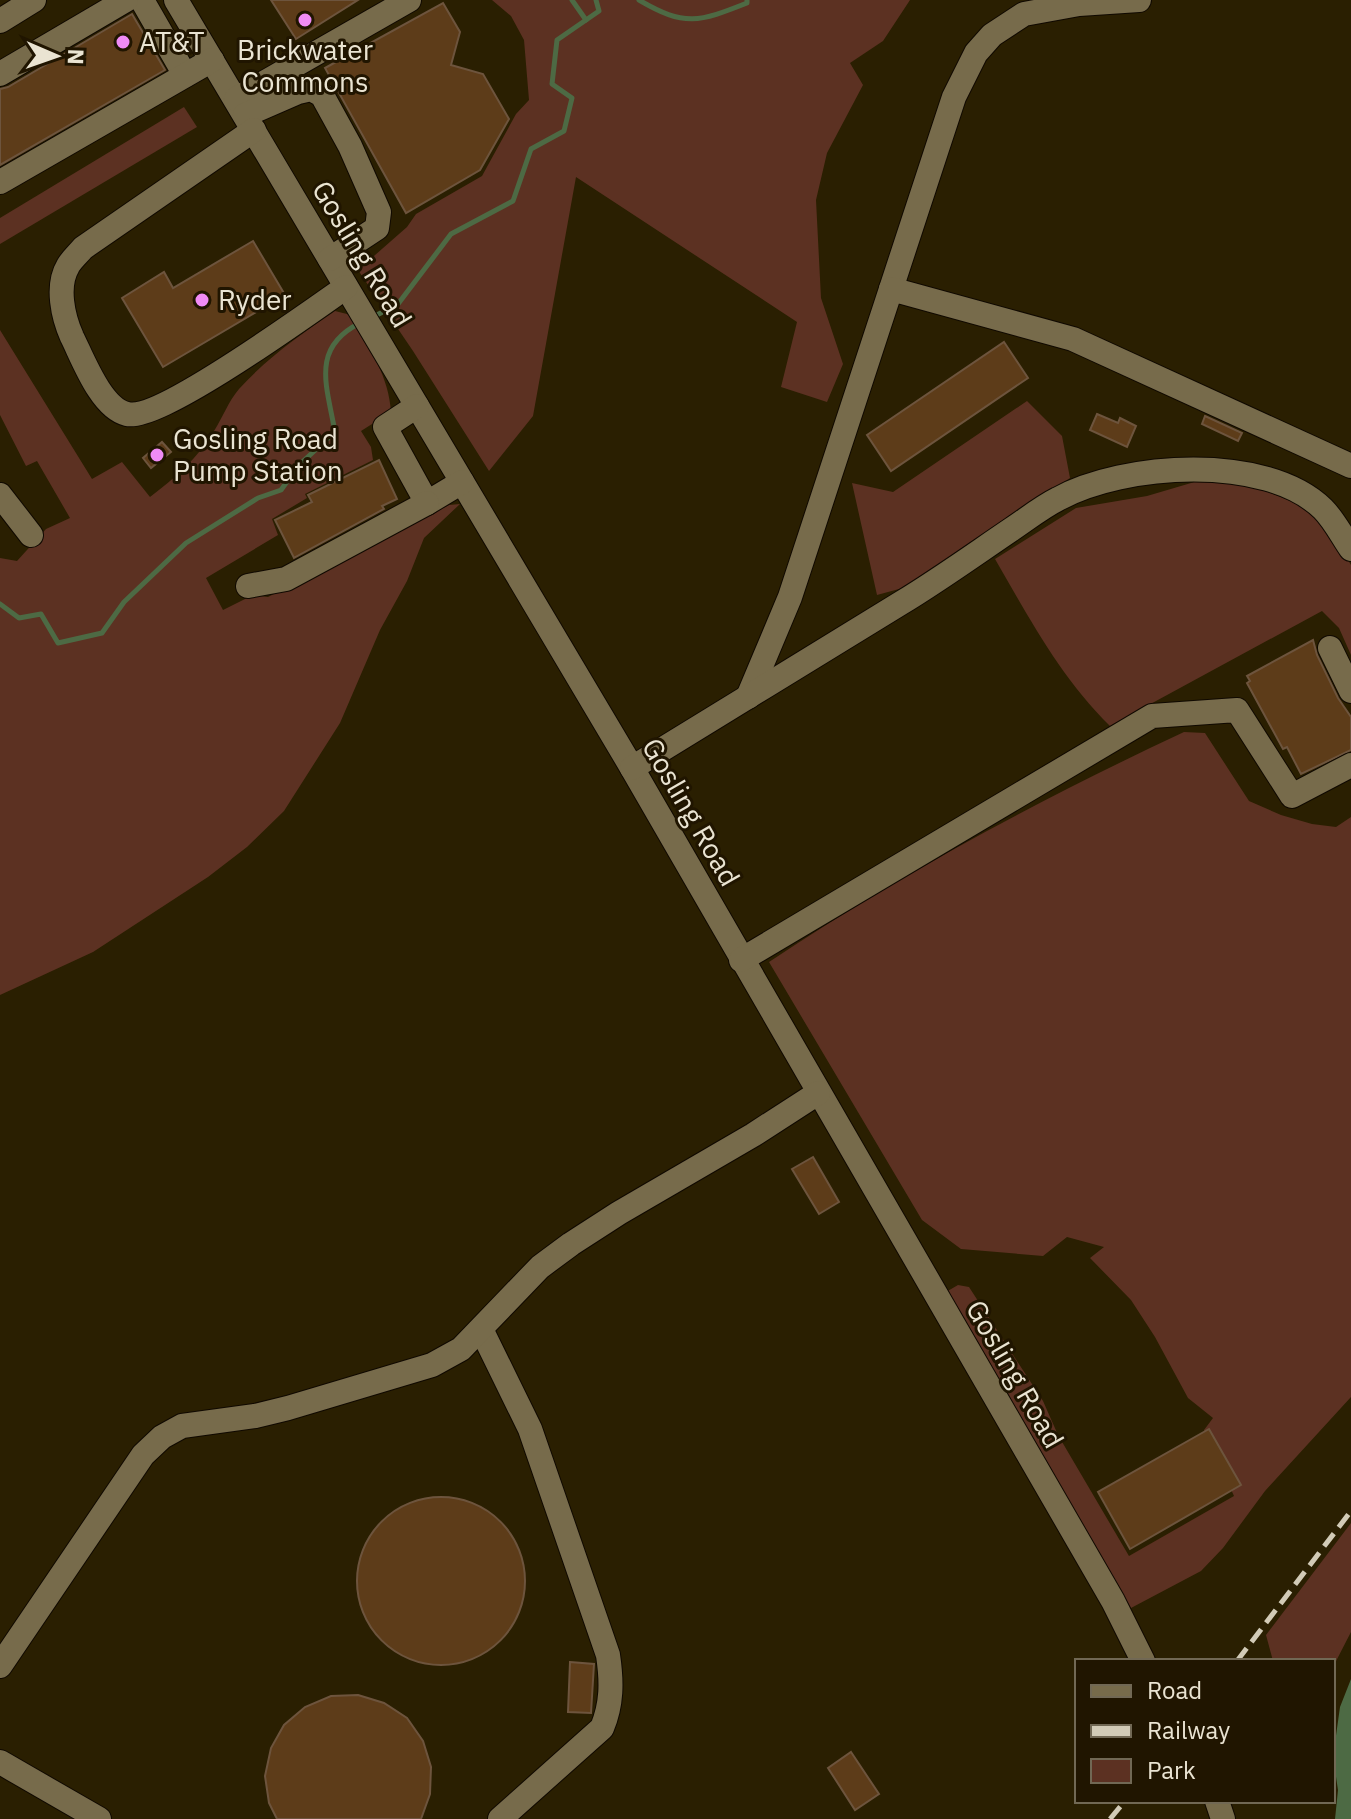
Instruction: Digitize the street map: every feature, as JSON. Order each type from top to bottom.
[{"type":"street","points":[[0,21],[34,0]]},
{"type":"street","points":[[0,74],[126,0]]},
{"type":"street","points":[[142,0],[185,75]]},
{"type":"street","name":"Gosling Road","points":[[176,0],[632,768],[1113,1601],[1142,1659]]},
{"type":"street","points":[[346,287],[238,363],[146,414],[127,415],[111,405],[96,385],[68,327],[61,293],[66,268],[83,248],[245,115],[409,0]]},
{"type":"street","points":[[748,697],[790,597],[954,97],[976,53],[992,35],[1024,14],[1057,7],[1139,0]]},
{"type":"street","points":[[0,182],[212,60]]},
{"type":"street","points":[[245,115],[298,92],[311,89],[322,95],[350,146],[379,212],[377,228],[330,259]]},
{"type":"street","points":[[891,289],[1073,339],[1351,466]]},
{"type":"street","points":[[417,406],[385,427],[427,503]]},
{"type":"street","points":[[632,768],[930,585],[1056,499],[1120,475],[1195,469],[1270,480],[1303,495],[1324,510],[1351,549]]},
{"type":"street","points":[[248,586],[286,579],[462,482]]},
{"type":"street","points":[[4,513],[31,535]]},
{"type":"street","points":[[1330,648],[1351,691]]},
{"type":"street","points":[[741,960],[1152,716],[1237,710],[1292,796],[1351,765]]},
{"type":"street","points":[[0,1666],[143,1455],[162,1437],[182,1426],[255,1416],[432,1365],[461,1349],[482,1331],[540,1267],[571,1244],[818,1093]]},
{"type":"street","points":[[482,1331],[539,1453],[608,1655],[612,1681],[609,1711],[602,1728],[500,1819]]},
{"type":"street","points":[[0,1762],[99,1819]]},
{"type":"green space","points":[[492,0],[910,0],[883,41],[850,63],[863,85],[827,153],[816,200],[821,298],[843,364],[827,402],[781,387],[797,322],[576,177],[533,416],[489,471],[358,270],[407,227],[416,214],[482,176],[516,114],[529,100],[524,40],[511,16]]},
{"type":"green space","points":[[184,107],[197,127],[0,244],[0,218]]},
{"type":"green space","points":[[335,311],[354,319],[383,375],[391,412],[361,431],[371,447],[373,460],[305,494],[307,498],[272,519],[278,535],[206,578],[223,610],[253,595],[268,597],[449,505],[460,504],[424,538],[340,723],[284,811],[247,847],[208,877],[93,952],[0,995],[0,558],[17,561],[46,529],[70,518],[37,461],[26,466],[0,415],[0,330],[92,479],[122,462],[150,497],[201,450],[235,394],[250,378],[285,347]]},
{"type":"green space","points":[[1027,401],[1062,436],[1070,478],[964,549],[921,583],[877,595],[852,483],[893,492]]},
{"type":"green space","points":[[1208,478],[1258,488],[1298,504],[1329,527],[1351,565],[1351,655],[1339,628],[1322,611],[1110,726],[1061,668],[995,559],[1076,508],[1147,496]]},
{"type":"green space","points":[[1184,732],[1205,733],[1249,801],[1312,824],[1336,827],[1351,817],[1351,1397],[1265,1491],[1223,1548],[1201,1571],[1131,1608],[946,1292],[958,1285],[969,1287],[1043,1401],[1058,1435],[1129,1556],[1234,1496],[1204,1430],[1213,1418],[1188,1398],[1131,1300],[1090,1258],[1104,1247],[1067,1237],[1043,1256],[961,1249],[922,1220],[769,962],[869,898],[972,839]]},
{"type":"green space","points":[[1351,1523],[1351,1632],[1335,1663],[1335,1659],[1272,1659],[1266,1635]]},
{"type":"shaded area","points":[[1351,1679],[1351,1819],[1335,1819],[1338,1790],[1335,1743],[1340,1707]]},
{"type":"building","name":"Brickwater Commons","points":[[271,0],[358,0],[296,39]]},
{"type":"building","points":[[443,3],[460,32],[451,65],[483,74],[509,119],[480,170],[406,213],[325,68]]},
{"type":"building","points":[[132,14],[165,70],[0,165],[0,89]]},
{"type":"building","points":[[253,241],[285,295],[163,367],[122,298],[164,272],[173,288]]},
{"type":"building","points":[[1004,342],[1028,378],[891,471],[867,435]]},
{"type":"building","points":[[1097,414],[1118,423],[1120,418],[1136,426],[1127,447],[1090,430]]},
{"type":"building","points":[[1205,416],[1242,433],[1238,441],[1202,424]]},
{"type":"building","name":"Gosling Road Pump Station","points":[[162,442],[171,452],[151,468],[143,458]]},
{"type":"building","points":[[379,460],[397,499],[294,558],[275,520],[312,502],[308,495]]},
{"type":"building","points":[[1313,640],[1338,698],[1351,717],[1351,750],[1301,774],[1287,747],[1283,749],[1247,683],[1250,681],[1247,676]]},
{"type":"building","points":[[813,1157],[839,1202],[819,1214],[792,1169]]},
{"type":"building","points":[[1209,1429],[1241,1485],[1130,1549],[1098,1492]]},
{"type":"building","points":[[441,1497],[473,1503],[501,1521],[519,1549],[525,1581],[519,1613],[501,1641],[473,1659],[441,1665],[409,1659],[381,1641],[363,1613],[357,1581],[363,1549],[381,1521],[409,1503]]},
{"type":"building","points":[[570,1662],[594,1664],[591,1713],[568,1712]]},
{"type":"building","points":[[358,1695],[384,1703],[407,1718],[423,1741],[431,1767],[430,1794],[421,1819],[277,1819],[269,1803],[265,1776],[271,1748],[284,1725],[305,1707],[331,1696]]},
{"type":"building","points":[[851,1752],[879,1794],[855,1810],[828,1768]]},
{"type":"waterway","points":[[572,0],[586,20]]},
{"type":"waterway","points":[[373,317],[398,304],[451,234],[513,201],[531,149],[564,131],[572,98],[552,84],[557,40],[599,11],[596,0]]},
{"type":"waterway","points":[[639,0],[669,15],[692,19],[716,14],[747,3],[747,0]]},
{"type":"waterway","points":[[0,604],[19,618],[41,614],[58,643],[102,633],[124,602],[186,543],[258,498],[281,490],[299,465],[335,432],[326,384],[328,356],[344,333],[360,323]]},
{"type":"railway","points":[[1239,1659],[1351,1511]]},
{"type":"railway","points":[[1110,1819],[1123,1803]]},
{"type":"place","name":"Brickwater Commons","points":[[305,20]]},
{"type":"place","name":"AT&T","points":[[123,42]]},
{"type":"place","name":"Ryder","points":[[202,300]]},
{"type":"place","name":"Gosling Road Pump Station","points":[[157,455]]}]
